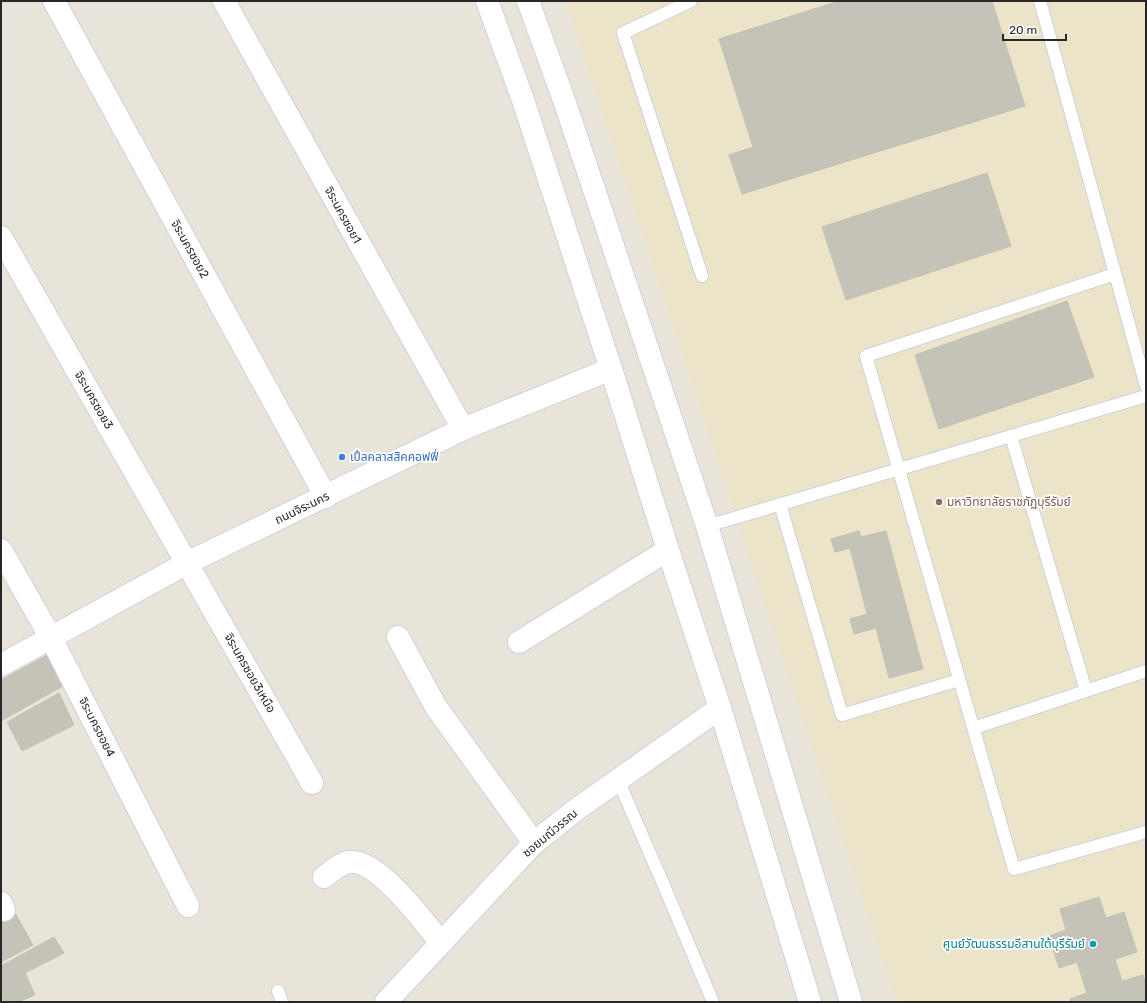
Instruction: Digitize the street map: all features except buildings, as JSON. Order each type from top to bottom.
[{"type":"street","name":"จิระนครซอย2","points":[[54,1],[326,496]]},
{"type":"street","name":"จิระนครซอย1","points":[[224,1],[463,429]]},
{"type":"street","points":[[487,1],[524,100],[611,369],[720,708],[810,1002]]},
{"type":"street","points":[[528,1],[567,110],[707,526],[851,1002]]},
{"type":"street","name":"จิระนครซอย3","points":[[1,237],[187,563]]},
{"type":"street","name":"ถนนจิระนคร","points":[[1,665],[187,563],[463,429],[611,369]]},
{"type":"street","name":"จิระนครซอย4","points":[[1,550],[51,638],[188,906]]},
{"type":"street","points":[[519,642],[668,550]]},
{"type":"street","name":"จิระนครซอย3เหนือ","points":[[187,563],[312,783]]},
{"type":"street","points":[[398,637],[436,707],[534,843]]},
{"type":"street","name":"ซอยมณีวรรณ","points":[[386,1002],[534,843],[618,780],[720,708]]},
{"type":"street","points":[[324,877],[337,867],[348,862],[362,863],[375,871],[404,897],[441,943]]},
{"type":"lane","points":[[691,1],[623,33],[702,276]]},
{"type":"lane","points":[[1040,1],[1146,386]]},
{"type":"lane","points":[[1115,274],[866,356],[900,469],[1014,870],[1146,832]]},
{"type":"lane","points":[[707,526],[1146,396]]},
{"type":"lane","points":[[1011,436],[1086,690]]},
{"type":"lane","points":[[780,504],[842,715],[959,680]]},
{"type":"lane","points":[[974,728],[1146,671]]},
{"type":"lane","points":[[618,780],[713,1002]]},
{"type":"shaded area","name":"มหาวิทยาลัยราชภัฏบุรีรัมย์","points":[[565,1],[1146,1],[1146,1002],[897,1002]]},
{"type":"place","name":"เปิ้ลคลาสสิคคอฟฟี่","points":[[342,457]]},
{"type":"place","name":"มหาวิทยาลัยราชภัฏบุรีรัมย์","points":[[939,502]]},
{"type":"place","name":"ศูนย์วัฒนธรรมอีสานใต้บุรีรัมย์","points":[[1093,944]]}]
